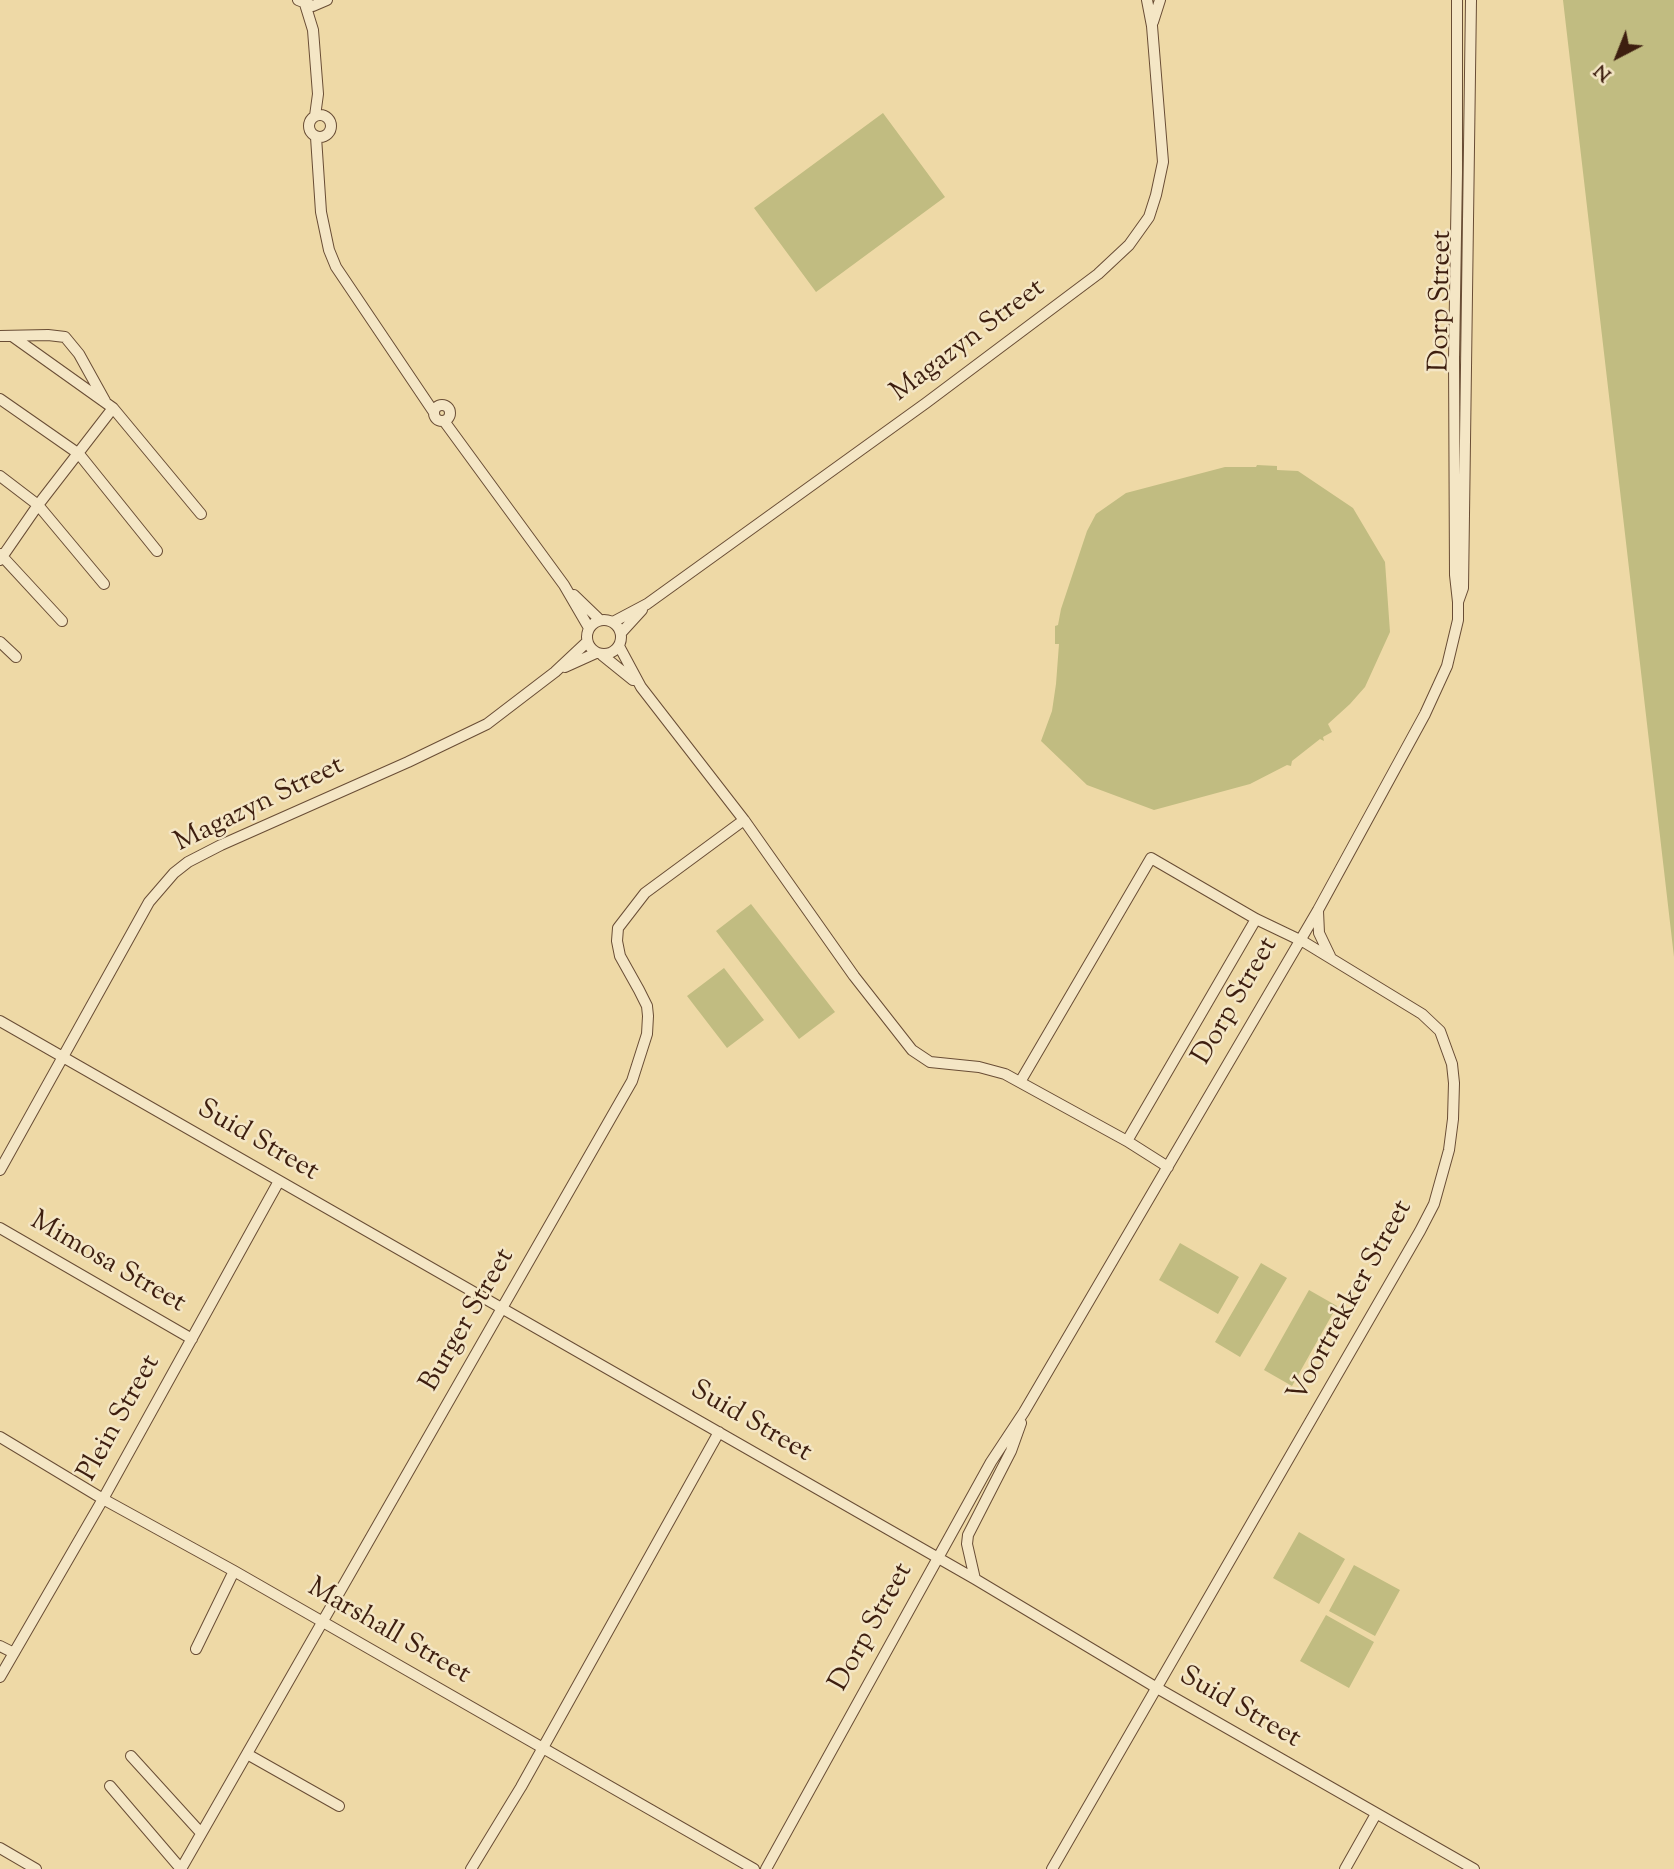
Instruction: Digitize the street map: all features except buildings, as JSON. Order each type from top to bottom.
[{"type":"street","name":"Magazyn Street","points":[[613,622],[648,604],[926,403],[1122,253],[1149,217],[1163,162],[1152,26],[1147,0]]},
{"type":"street","name":"Magazyn Street","points":[[1152,26],[1160,0]]},
{"type":"street","name":"Dorp Street","points":[[1457,0],[1463,172]]},
{"type":"street","name":"Dorp Street","points":[[766,1869],[991,1462],[1024,1412],[1318,910],[1435,695],[1447,666],[1458,620],[1455,575],[1454,373],[1471,0]]},
{"type":"street","points":[[313,30],[324,2],[302,2],[313,30],[319,116],[331,126],[330,130],[320,137],[317,167],[321,212],[329,250],[336,267],[385,342],[437,408],[435,418],[446,419],[564,585],[589,628],[587,642],[641,687]]},
{"type":"street","points":[[319,116],[311,119],[308,127],[320,137]]},
{"type":"street","points":[[0,336],[55,335],[70,341],[110,406],[201,514]]},
{"type":"street","points":[[12,336],[110,406]]},
{"type":"street","points":[[0,399],[79,454],[157,551]]},
{"type":"street","points":[[62,621],[1,557],[79,454],[110,406]]},
{"type":"street","points":[[0,476],[38,505],[104,584]]},
{"type":"street","points":[[564,585],[600,620],[613,622],[621,633],[619,646],[614,651],[599,654]]},
{"type":"street","name":"Magazyn Street","points":[[621,633],[648,604]]},
{"type":"street","points":[[589,628],[600,620]]},
{"type":"street","points":[[0,642],[16,657]]},
{"type":"street","name":"Magazyn Street","points":[[0,1170],[149,902],[181,866],[221,845],[487,724],[555,672],[587,642]]},
{"type":"street","points":[[619,646],[641,687],[744,820],[854,976],[906,1044],[930,1062],[994,1069],[1127,1141],[1168,1167]]},
{"type":"street","name":"Magazyn Street","points":[[555,672],[599,654]]},
{"type":"street","name":"Burger Street","points":[[181,1869],[632,1081],[647,1034],[649,1016],[647,1006],[620,956],[618,928],[645,893],[744,820]]},
{"type":"street","name":"Voortrekker Street","points":[[1020,1082],[1151,858],[1256,919],[1299,940],[1422,1014],[1440,1031],[1452,1064],[1454,1083],[1454,1119],[1449,1150],[1434,1204],[1052,1869]]},
{"type":"street","points":[[1318,910],[1319,933],[1332,960]]},
{"type":"street","points":[[1127,1141],[1256,919]]},
{"type":"street","name":"Suid Street","points":[[0,1021],[975,1578],[1157,1688],[1474,1869]]},
{"type":"street","name":"Plein Street","points":[[0,1678],[103,1499],[279,1181]]},
{"type":"street","name":"Mimosa Street","points":[[0,1228],[192,1339]]},
{"type":"street","name":"Dorp Street","points":[[975,1578],[967,1544],[968,1535],[1012,1451],[1024,1412]]},
{"type":"street","points":[[471,1869],[719,1432]]},
{"type":"street","name":"Marshall Street","points":[[0,1437],[103,1499],[234,1571],[754,1869]]},
{"type":"street","points":[[196,1649],[234,1571]]},
{"type":"street","points":[[0,1646],[14,1653]]},
{"type":"street","points":[[247,1754],[339,1806]]},
{"type":"street","points":[[131,1756],[201,1833]]},
{"type":"street","points":[[110,1786],[181,1869]]},
{"type":"street","points":[[1345,1869],[1376,1814]]},
{"type":"street","points":[[0,1848],[36,1869]]},
{"type":"shaded area","points":[[1563,0],[1674,0],[1674,957],[1619,482]]},
{"type":"shaded area","points":[[883,113],[945,197],[816,292],[754,208]]},
{"type":"shaded area","points":[[1257,465],[1298,471],[1353,508],[1385,562],[1390,632],[1365,687],[1328,724],[1332,732],[1323,737],[1324,741],[1320,739],[1292,761],[1291,766],[1287,765],[1250,784],[1154,810],[1087,785],[1041,741],[1052,711],[1056,684],[1059,644],[1055,644],[1055,626],[1058,625],[1087,531],[1096,514],[1126,493],[1225,467]]},
{"type":"shaded area","points":[[751,904],[835,1012],[799,1039],[716,931]]},
{"type":"shaded area","points":[[724,968],[764,1020],[727,1048],[687,996]]},
{"type":"shaded area","points":[[1180,1243],[1239,1277],[1218,1314],[1159,1280]]},
{"type":"shaded area","points":[[1261,1263],[1287,1278],[1240,1357],[1215,1342]]},
{"type":"shaded area","points":[[1309,1290],[1337,1306],[1292,1386],[1264,1370]]},
{"type":"shaded area","points":[[1299,1532],[1345,1559],[1319,1604],[1273,1578]]},
{"type":"shaded area","points":[[1354,1565],[1400,1590],[1375,1636],[1329,1611]]},
{"type":"shaded area","points":[[1326,1615],[1374,1642],[1349,1688],[1300,1661]]}]
